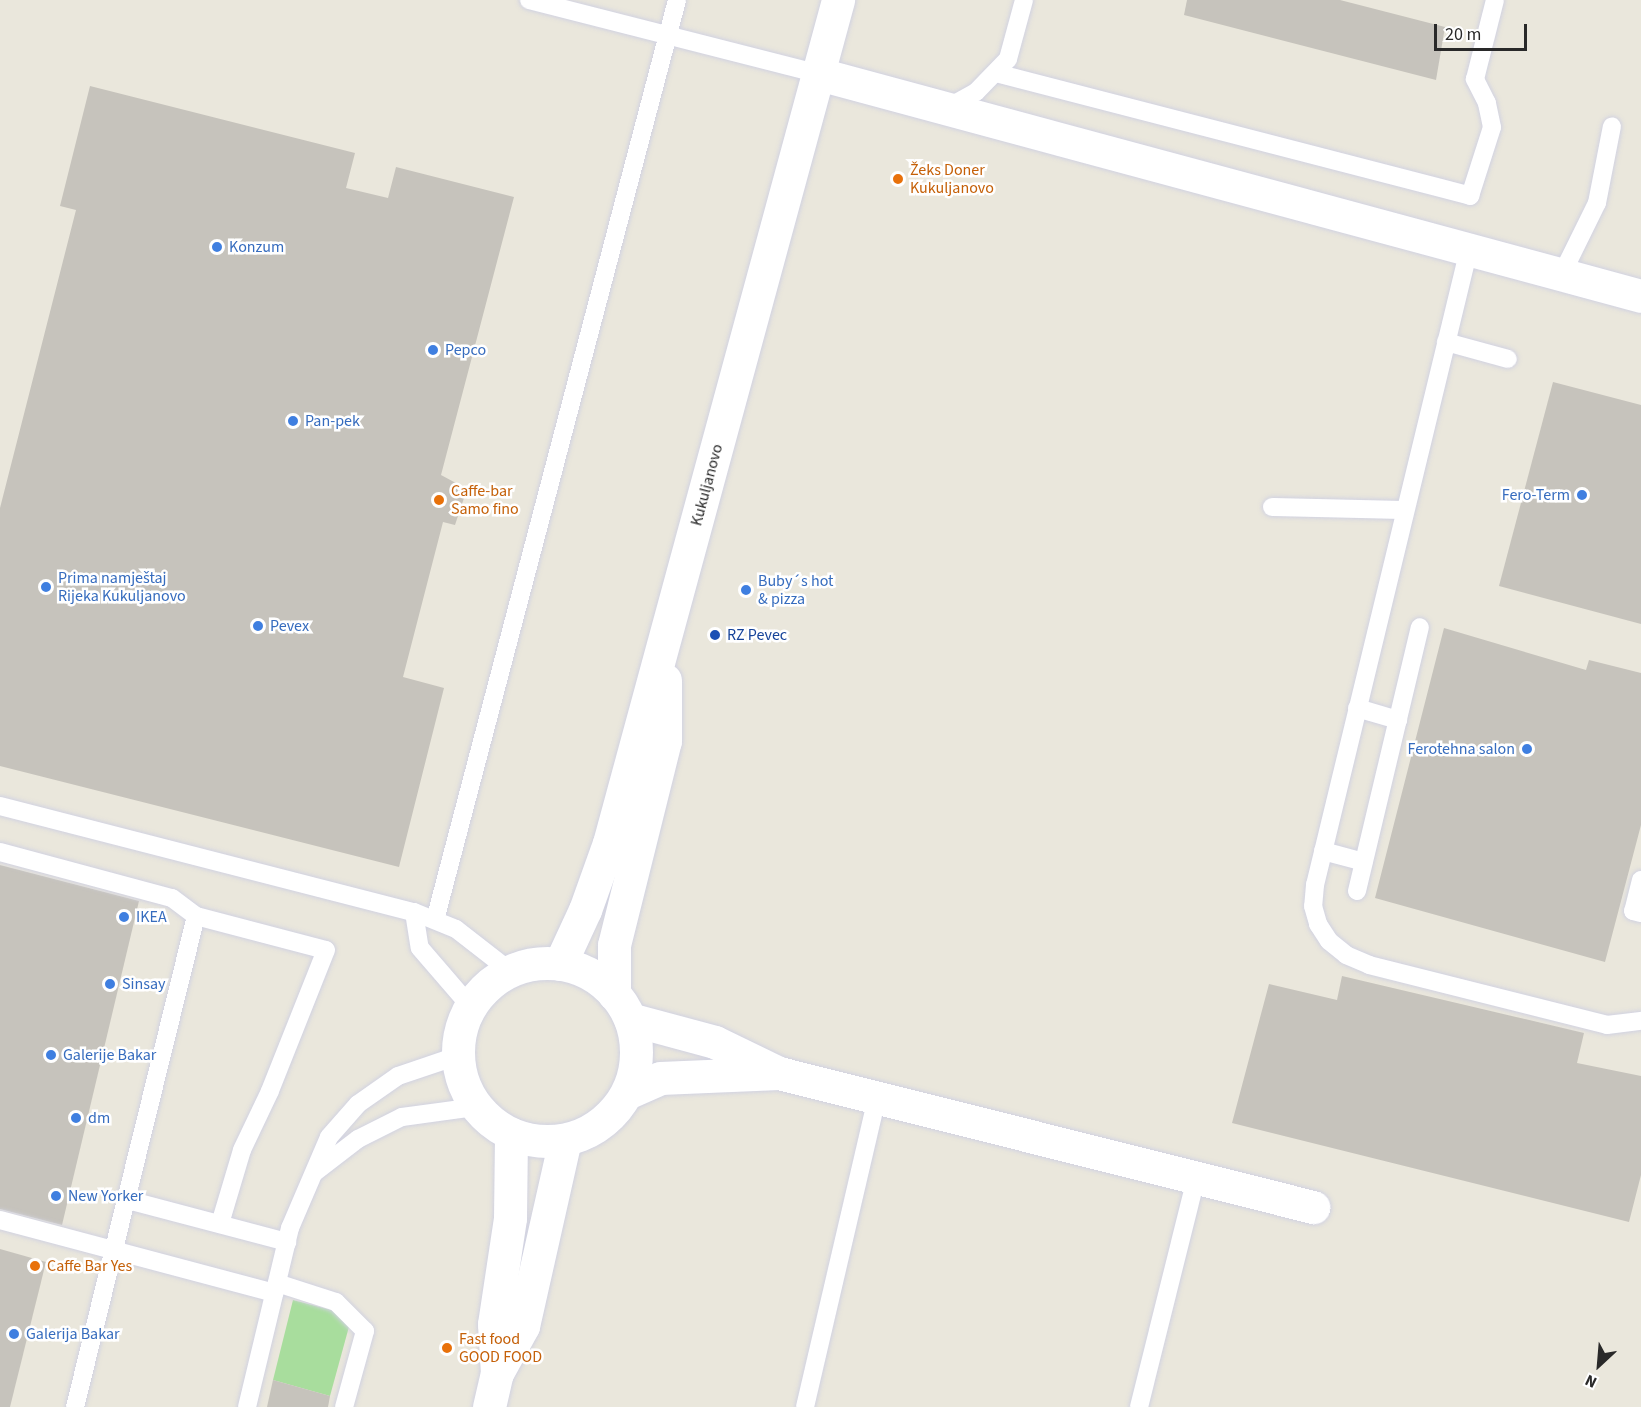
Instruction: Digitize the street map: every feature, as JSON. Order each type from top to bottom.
[{"type":"main road","name":"Kukuljanovo","points":[[560,964],[585,910],[609,843],[838,0]]},
{"type":"main road","points":[[819,74],[1641,296]]},
{"type":"main road","points":[[664,643],[665,741],[614,945],[622,1006],[635,1060],[627,1093],[612,1115],[590,1131],[565,1140],[538,1142],[511,1134],[491,1123],[476,1107],[466,1091],[457,1056],[460,1030],[470,1006],[494,980],[510,971],[534,964],[560,964],[590,974],[622,1006],[715,1042],[779,1073],[1313,1208]]},
{"type":"main road","points":[[627,1093],[660,1078],[779,1073]]},
{"type":"main road","points":[[497,1373],[494,1323],[510,1218],[511,1134]]},
{"type":"main road","points":[[489,1407],[497,1373],[523,1326],[565,1140]]},
{"type":"lane","points":[[529,0],[819,74]]},
{"type":"lane","points":[[435,920],[677,0]]},
{"type":"lane","points":[[947,108],[976,92],[1008,59],[1024,0]]},
{"type":"lane","points":[[996,73],[1470,196],[1492,128],[1487,103],[1475,79],[1495,0]]},
{"type":"lane","points":[[1562,274],[1597,203],[1612,126]]},
{"type":"lane","points":[[1469,249],[1323,851],[1313,906],[1324,933],[1346,956],[1607,1025],[1641,1021]]},
{"type":"lane","points":[[1446,342],[1508,359]]},
{"type":"lane","points":[[1272,507],[1405,510]]},
{"type":"lane","points":[[1357,891],[1420,627]]},
{"type":"lane","points":[[1357,708],[1398,720]]},
{"type":"lane","points":[[0,806],[414,912],[456,929],[510,971]]},
{"type":"lane","points":[[1323,851],[1364,862]]},
{"type":"lane","points":[[0,852],[172,898],[196,916],[326,950],[270,1091],[242,1150],[220,1224]]},
{"type":"lane","points":[[1641,880],[1633,910],[1641,913]]},
{"type":"lane","points":[[414,912],[420,948],[470,1006]]},
{"type":"lane","points":[[75,1407],[111,1248],[196,916]]},
{"type":"lane","points":[[247,1407],[287,1242],[329,1137],[358,1104],[398,1076],[457,1056]]},
{"type":"lane","points":[[805,1407],[878,1098]]},
{"type":"lane","points":[[313,1173],[358,1139],[402,1117],[476,1107]]},
{"type":"lane","points":[[1139,1407],[1196,1179]]},
{"type":"lane","points":[[124,1199],[287,1242]]},
{"type":"lane","points":[[0,1220],[336,1302],[365,1331],[344,1407]]},
{"type":"green space","points":[[293,1300],[335,1311],[350,1323],[330,1396],[273,1380]]},
{"type":"building","points":[[1187,0],[1340,0],[1445,27],[1436,80],[1184,15]]},
{"type":"building","points":[[90,86],[355,153],[346,188],[388,198],[396,167],[514,197],[441,475],[467,489],[455,525],[443,522],[403,677],[444,688],[399,867],[0,766],[0,508],[76,210],[60,206]]},
{"type":"building","name":"Fero-Term","points":[[1553,382],[1641,405],[1641,624],[1499,586]]},
{"type":"building","name":"Ferotehna salon","points":[[1444,628],[1586,670],[1589,660],[1641,673],[1641,825],[1605,962],[1375,898]]},
{"type":"building","name":"Galerije Bakar","points":[[0,865],[139,901],[62,1225],[0,1209]]},
{"type":"building","points":[[1342,976],[1584,1033],[1577,1063],[1641,1076],[1641,1175],[1629,1222],[1232,1123],[1269,984],[1337,1000]]},
{"type":"building","name":"Galerija Bakar","points":[[0,1249],[46,1262],[10,1407],[0,1407]]},
{"type":"building","points":[[273,1380],[330,1396],[328,1407],[267,1407]]},
{"type":"place","name":"Žeks Doner Kukuljanovo","points":[[898,179]]},
{"type":"place","name":"Konzum","points":[[217,247]]},
{"type":"place","name":"Pepco","points":[[433,350]]},
{"type":"place","name":"Pan-pek","points":[[293,421]]},
{"type":"place","name":"Fero-Term","points":[[1582,495]]},
{"type":"place","name":"Caffe-bar Samo fino","points":[[439,500]]},
{"type":"place","name":"Prima namještaj Rijeka Kukuljanovo","points":[[46,587]]},
{"type":"place","name":"Buby´s hot & pizza","points":[[746,590]]},
{"type":"place","name":"Pevex","points":[[258,626]]},
{"type":"place","name":"RZ Pevec","points":[[715,635]]},
{"type":"place","name":"Ferotehna salon","points":[[1527,749]]},
{"type":"place","name":"IKEA","points":[[124,917]]},
{"type":"place","name":"Sinsay","points":[[110,984]]},
{"type":"place","name":"Galerije Bakar","points":[[51,1055]]},
{"type":"place","name":"dm","points":[[76,1118]]},
{"type":"place","name":"New Yorker","points":[[56,1196]]},
{"type":"place","name":"Caffe Bar Yes","points":[[35,1266]]},
{"type":"place","name":"Galerija Bakar","points":[[14,1334]]},
{"type":"place","name":"Fast food GOOD FOOD","points":[[447,1348]]}]
